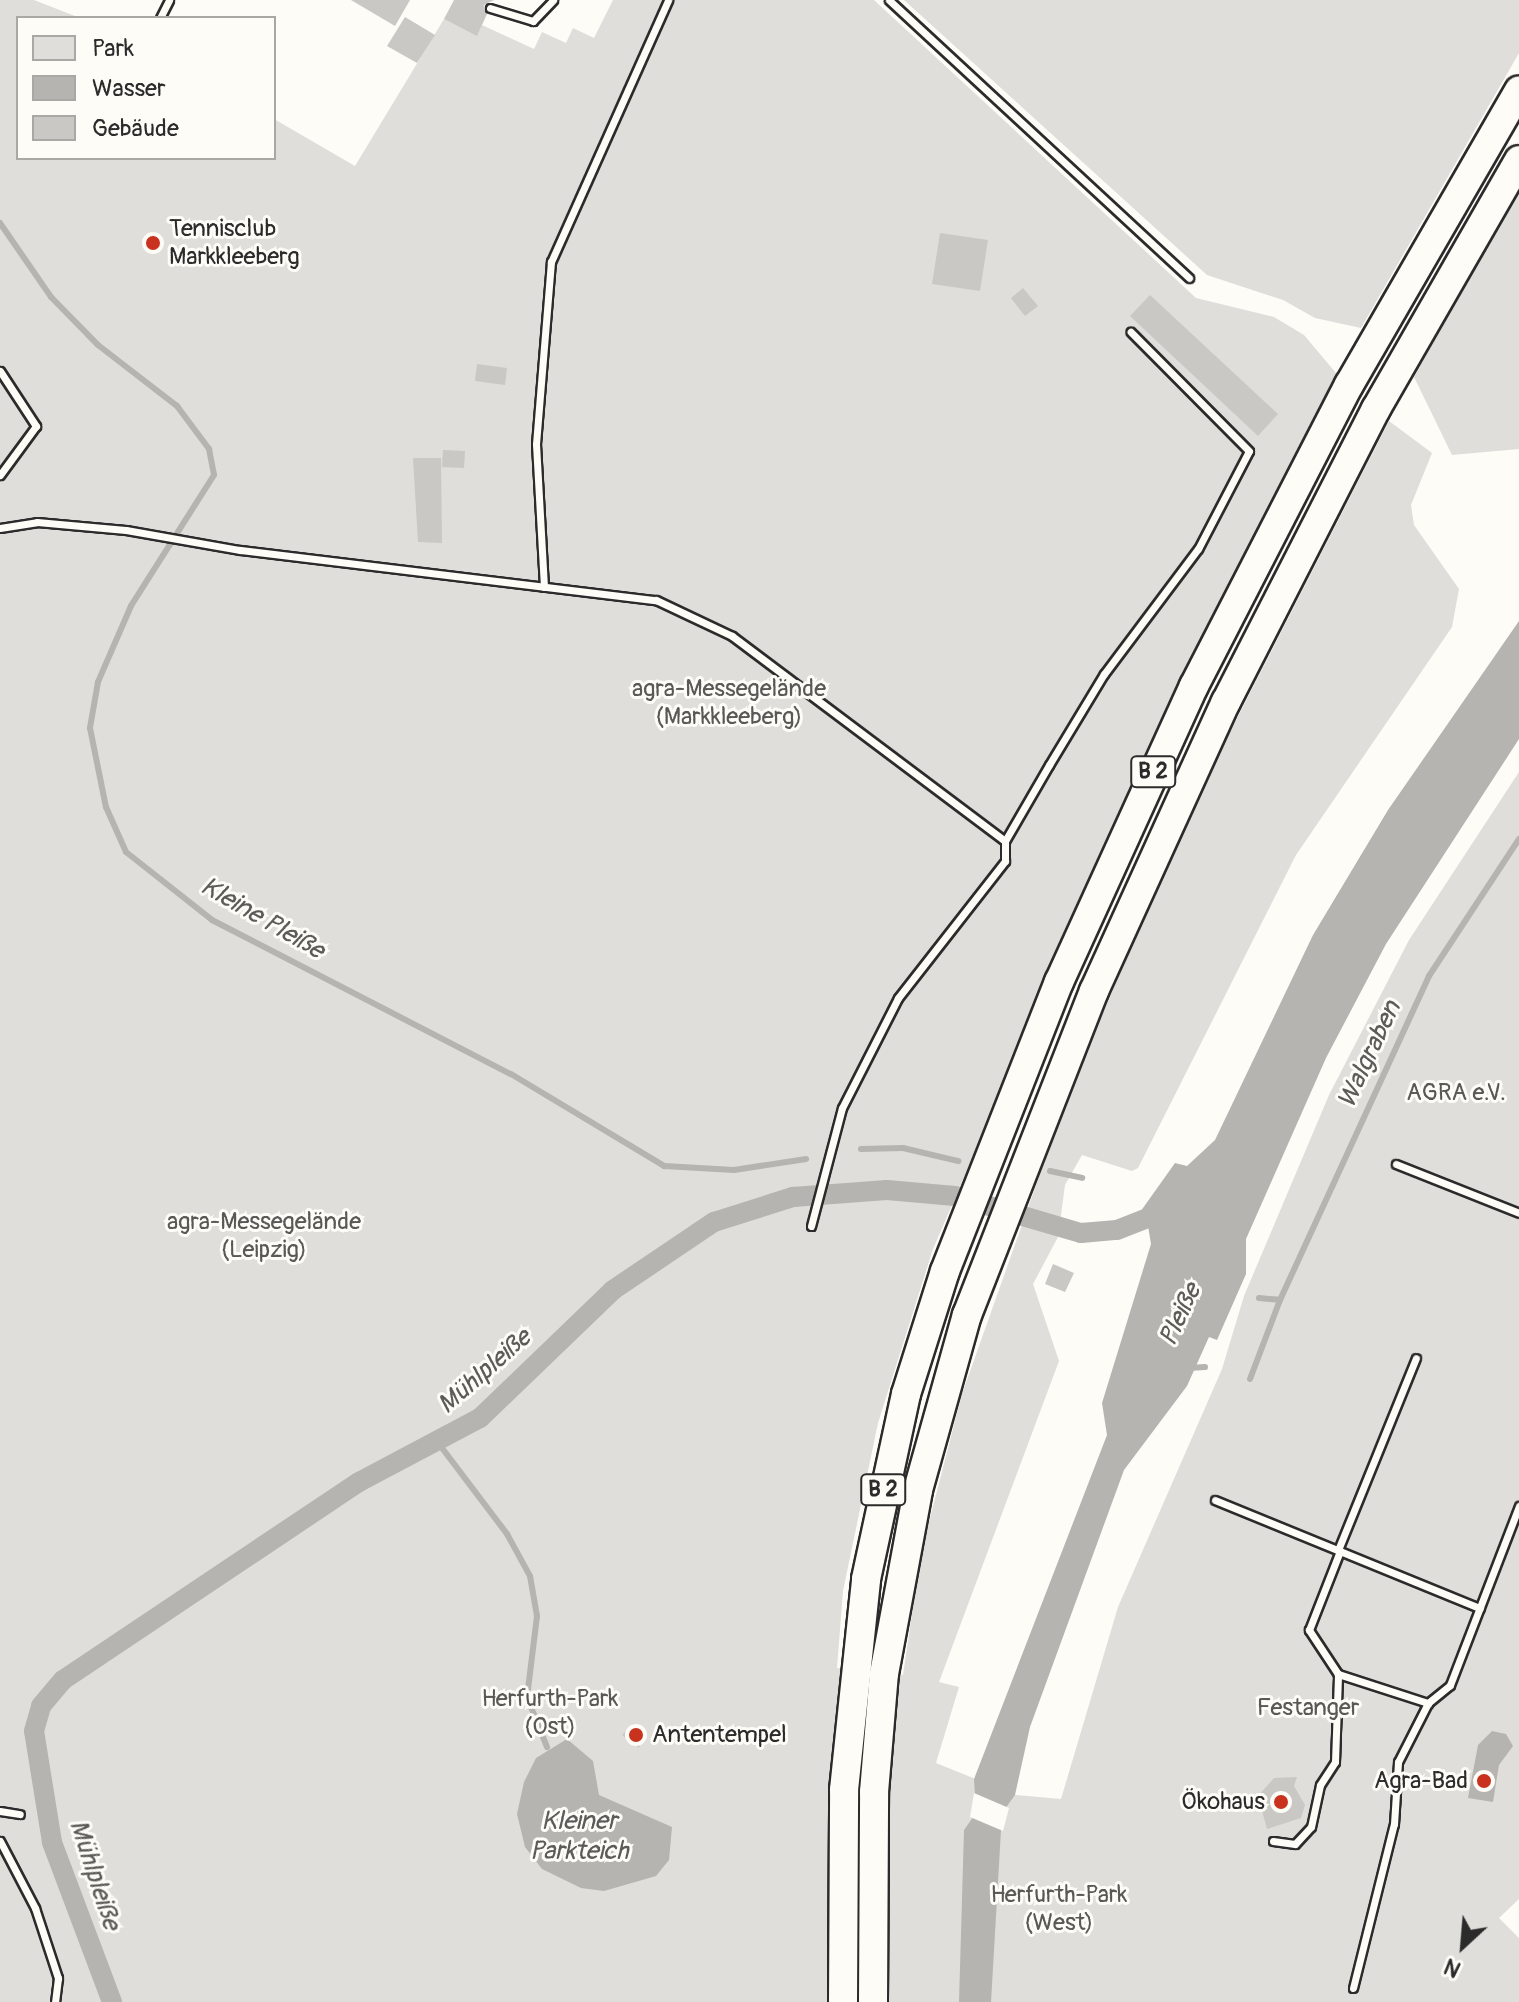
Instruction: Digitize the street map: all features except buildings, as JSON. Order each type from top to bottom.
[{"type":"highway","name":"B 2","points":[[843,2002],[842,1859],[855,1670],[885,1479],[957,1236],[982,1170],[1162,753],[1373,340],[1519,90]]},
{"type":"highway","name":"B 2","points":[[873,2002],[874,1806],[884,1674],[922,1476],[992,1247],[1017,1181],[1177,806],[1376,409],[1519,160]]},
{"type":"lane","points":[[490,8],[533,21],[553,0]]},
{"type":"lane","points":[[544,587],[536,444],[551,262],[668,0]]},
{"type":"lane","points":[[889,0],[1189,278]]},
{"type":"lane","points":[[811,1226],[820,1174],[842,1108],[885,1021],[1005,861],[1005,841],[1104,674],[1198,549],[1249,451],[1131,332]]},
{"type":"lane","points":[[0,371],[36,426],[0,475]]},
{"type":"lane","points":[[0,528],[37,522],[126,530],[216,546],[656,600],[699,615],[1005,841]]},
{"type":"lane","points":[[1396,1164],[1519,1213]]},
{"type":"lane","points":[[1273,1841],[1295,1844],[1311,1827],[1320,1785],[1338,1745],[1338,1674],[1309,1630],[1416,1358]]},
{"type":"lane","points":[[1215,1500],[1480,1608]]},
{"type":"lane","points":[[1353,1988],[1394,1824],[1398,1762],[1428,1703],[1450,1685],[1519,1506]]},
{"type":"lane","points":[[1338,1674],[1428,1703]]},
{"type":"lane","points":[[0,1811],[20,1814]]},
{"type":"lane","points":[[0,1841],[35,1908],[58,1978],[55,2002]]},
{"type":"green space","points":[[0,0],[34,0],[75,16],[16,16],[16,160],[276,160],[276,120],[355,166],[444,19],[477,35],[482,25],[534,49],[542,32],[566,43],[573,28],[594,38],[613,0],[874,0],[1196,298],[1274,317],[1304,335],[1336,373],[1132,788],[933,1249],[878,1423],[843,1591],[837,1668],[903,1675],[921,1553],[962,1394],[1073,1081],[1203,785],[1389,421],[1432,453],[1411,505],[1414,525],[1459,589],[1452,627],[1296,855],[1138,1168],[1132,1171],[1082,1155],[1065,1185],[1058,1237],[1033,1284],[1059,1361],[939,1682],[959,1687],[936,1763],[1015,1795],[1061,1799],[1118,1607],[1222,1369],[1244,1296],[1329,1095],[1409,940],[1519,772],[1519,1899],[1499,1918],[1519,1938],[1519,2002],[0,2002]]},
{"type":"green space","points":[[904,0],[1519,0],[1519,53],[1361,328],[1315,318],[1283,300],[1207,275]]},
{"type":"green space","points":[[1519,190],[1519,449],[1452,455],[1414,377]]},
{"type":"water","name":"Pleiße","points":[[1519,621],[1519,739],[1386,944],[1326,1058],[1246,1239],[1246,1274],[1217,1340],[1209,1337],[1187,1386],[1124,1470],[1030,1727],[1015,1795],[1002,1813],[991,2002],[959,2002],[964,1830],[976,1813],[974,1779],[1107,1435],[1102,1403],[1151,1244],[1148,1226],[1143,1228],[1138,1215],[1175,1163],[1187,1166],[1215,1140],[1313,935],[1388,810]]},
{"type":"water","name":"Agra-Bad","points":[[1492,1731],[1506,1734],[1513,1746],[1499,1765],[1493,1802],[1468,1798],[1478,1745]]},
{"type":"water","name":"Kleiner Parkteich","points":[[567,1739],[593,1761],[599,1795],[672,1827],[669,1860],[656,1876],[604,1891],[581,1888],[542,1869],[525,1847],[517,1814],[524,1782],[536,1758]]},
{"type":"pier","points":[[974,1793],[1009,1808],[1003,1831],[970,1817]]},
{"type":"waterway","name":"Kleine Pleiße","points":[[0,223],[51,297],[98,345],[177,406],[209,449],[214,475],[131,606],[98,682],[90,728],[106,807],[126,852],[212,920],[511,1074],[664,1166],[734,1170],[806,1159]]},
{"type":"waterway","name":"Walgraben","points":[[1259,1298],[1280,1300],[1429,976],[1519,839]]},
{"type":"waterway","name":"Kleine Pleiße","points":[[861,1149],[903,1148],[958,1161]]},
{"type":"waterway","name":"Kleine Pleiße","points":[[1050,1171],[1082,1178]]},
{"type":"waterway","name":"Mühlpleiße","points":[[112,2002],[52,1842],[34,1731],[41,1706],[63,1680],[359,1482],[480,1418],[613,1290],[714,1222],[793,1197],[887,1190],[955,1196],[1081,1233],[1117,1230],[1163,1212]]},
{"type":"waterway","name":"Walgraben","points":[[1250,1379],[1280,1300]]},
{"type":"waterway","points":[[1188,1368],[1205,1367]]},
{"type":"waterway","points":[[439,1444],[507,1534],[530,1576],[537,1616],[527,1697],[547,1747]]},
{"type":"place","name":"Tennisclub Markkleeberg","points":[[153,243]]},
{"type":"place","name":"Antentempel","points":[[636,1735]]},
{"type":"place","name":"Agra-Bad","points":[[1484,1781]]},
{"type":"place","name":"Ökohaus","points":[[1281,1802]]},
{"type":"park label","name":"agra-Messegelände (Markkleeberg)","points":[[729,703]]},
{"type":"park label","name":"AGRA e.V.","points":[[1456,1093]]},
{"type":"park label","name":"agra-Messegelände (Leipzig)","points":[[264,1236]]},
{"type":"park label","name":"Festanger","points":[[1308,1708]]},
{"type":"park label","name":"Herfurth-Park (Ost)","points":[[550,1713]]},
{"type":"park label","name":"Herfurth-Park (West)","points":[[1059,1909]]}]
